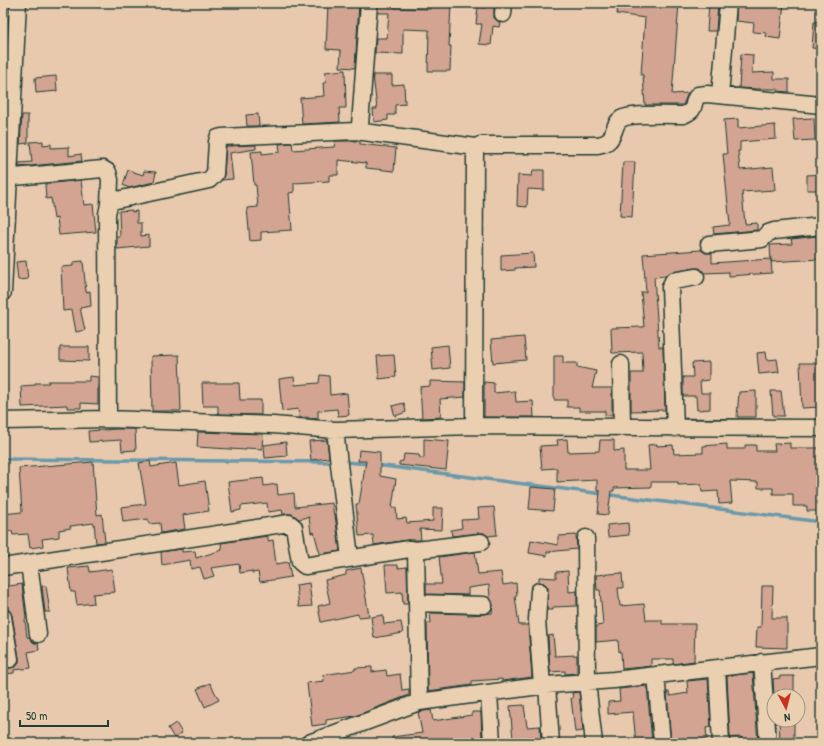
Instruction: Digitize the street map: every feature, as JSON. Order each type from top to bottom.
[{"type":"street","points":[[3,292],[6,178],[18,3]]},
{"type":"street","points":[[356,131],[360,125],[369,3]]},
{"type":"street","points":[[720,95],[728,3]]},
{"type":"street","points":[[109,204],[112,201],[210,180],[215,174],[218,138],[222,137],[356,131],[476,147],[480,145],[598,145],[607,142],[613,136],[616,125],[620,119],[630,116],[683,115],[690,112],[693,108],[695,98],[698,95],[720,95],[821,105]]},
{"type":"street","points":[[474,426],[476,147]]},
{"type":"street","points":[[6,178],[103,169],[108,172],[110,180],[107,214],[108,419]]},
{"type":"street","points":[[709,244],[762,239],[768,233],[774,231],[821,226]]},
{"type":"street","points":[[675,428],[670,287],[672,281],[696,277]]},
{"type":"street","points":[[622,364],[622,427]]},
{"type":"street","points":[[3,421],[108,419],[273,425],[335,430],[474,426],[821,428]]},
{"type":"street","points":[[335,430],[350,558]]},
{"type":"street","points":[[3,567],[289,523],[294,527],[300,562],[305,566],[409,549],[416,550],[481,542]]},
{"type":"street","points":[[586,538],[587,682],[594,743]]},
{"type":"street","points":[[416,550],[419,702]]},
{"type":"street","points":[[29,563],[38,634]]},
{"type":"street","points":[[539,591],[536,620],[545,686],[550,743]]},
{"type":"street","points":[[417,603],[484,605]]},
{"type":"street","points":[[3,617],[10,659]]},
{"type":"street","points":[[309,743],[338,738],[419,702],[545,686],[821,656]]},
{"type":"street","points":[[762,662],[768,743]]},
{"type":"street","points":[[717,668],[721,743]]},
{"type":"street","points":[[656,675],[662,743]]},
{"type":"street","points":[[489,693],[492,743]]},
{"type":"building","points":[[328,3],[359,3],[355,68],[340,67],[341,51],[326,49]]},
{"type":"building","points":[[378,3],[395,3],[395,8],[430,9],[430,3],[451,3],[449,46],[451,46],[450,71],[428,71],[429,30],[403,29],[403,54],[375,53],[376,38],[387,38],[389,13],[378,13]]},
{"type":"building","points":[[486,3],[494,3],[494,18],[500,23],[499,27],[493,26],[491,45],[479,44],[482,24],[476,24],[478,7],[485,8]]},
{"type":"building","points":[[618,3],[679,3],[672,94],[688,93],[683,105],[645,105],[643,75],[641,75],[645,18],[617,14]]},
{"type":"building","points":[[709,3],[718,3],[716,31],[707,31]]},
{"type":"building","points":[[737,3],[768,7],[769,3],[784,3],[780,39],[766,37],[767,33],[753,32],[754,23],[736,21]]},
{"type":"building","points":[[814,22],[821,22],[821,49],[812,48]]},
{"type":"building","points":[[741,54],[753,55],[752,73],[774,72],[774,79],[789,79],[789,92],[778,91],[778,89],[739,88]]},
{"type":"building","points":[[345,70],[346,108],[339,108],[340,122],[302,124],[300,98],[324,96],[323,83],[326,83],[325,72]]},
{"type":"building","points":[[373,75],[392,75],[392,85],[404,84],[405,104],[395,105],[395,115],[388,115],[388,120],[374,122],[373,109],[377,109]]},
{"type":"building","points":[[56,76],[57,91],[36,93],[35,78]]},
{"type":"building","points":[[258,114],[259,126],[247,126],[246,115]]},
{"type":"building","points":[[22,115],[28,115],[28,143],[20,144]]},
{"type":"building","points":[[814,118],[815,140],[795,141],[793,119]]},
{"type":"building","points":[[738,119],[738,128],[775,125],[776,139],[740,142],[740,151],[738,151],[740,170],[773,167],[775,190],[742,192],[745,224],[757,223],[757,230],[714,234],[713,227],[730,225],[723,154],[727,154],[724,120]]},
{"type":"building","points":[[43,141],[43,145],[51,144],[51,148],[69,147],[69,156],[81,154],[82,161],[19,167],[19,163],[32,162],[30,142]]},
{"type":"building","points":[[335,141],[360,141],[360,144],[396,148],[394,171],[366,168],[366,163],[338,160],[338,175],[329,175],[329,181],[294,183],[294,192],[289,193],[292,230],[261,232],[261,240],[250,241],[247,208],[258,207],[251,152],[262,151],[262,154],[280,152],[279,144],[292,143],[293,150],[334,147]]},
{"type":"building","points":[[256,145],[256,149],[230,153],[233,179],[222,180],[224,175],[226,146]]},
{"type":"building","points":[[623,162],[635,162],[632,217],[620,216]]},
{"type":"building","points":[[128,170],[143,175],[144,171],[156,172],[154,182],[129,188],[123,185]]},
{"type":"building","points":[[533,170],[544,170],[544,190],[528,189],[527,207],[517,206],[518,175],[532,176]]},
{"type":"building","points":[[821,174],[821,190],[807,190],[807,175]]},
{"type":"building","points":[[81,180],[84,205],[93,204],[96,232],[59,235],[57,218],[54,219],[51,198],[46,199],[45,184]]},
{"type":"building","points":[[132,210],[132,212],[137,211],[137,223],[141,223],[141,236],[149,235],[149,246],[117,249],[117,237],[120,237],[119,211]]},
{"type":"building","points":[[817,236],[819,259],[771,262],[770,245],[792,244],[791,239]]},
{"type":"building","points":[[701,250],[705,253],[712,253],[712,263],[771,259],[772,273],[729,276],[729,272],[704,273],[700,268],[695,268],[671,272],[665,276],[654,277],[659,347],[663,347],[665,410],[631,411],[631,373],[643,373],[642,352],[612,353],[611,328],[644,327],[641,292],[646,292],[643,254]]},
{"type":"building","points":[[533,253],[534,267],[515,268],[515,270],[501,271],[501,255]]},
{"type":"building","points":[[26,261],[28,279],[18,280],[16,262]]},
{"type":"building","points":[[83,261],[86,292],[90,291],[91,306],[80,308],[85,330],[76,332],[72,310],[63,311],[61,267],[73,266],[73,262]]},
{"type":"building","points":[[524,337],[526,360],[493,363],[491,340]]},
{"type":"building","points":[[448,345],[450,368],[433,370],[431,347]]},
{"type":"building","points":[[60,347],[89,347],[89,361],[60,360]]},
{"type":"building","points":[[766,352],[767,360],[777,359],[779,372],[759,374],[757,353]]},
{"type":"building","points":[[179,355],[181,411],[152,411],[151,356]]},
{"type":"building","points":[[394,355],[396,377],[379,379],[377,356]]},
{"type":"building","points":[[554,356],[563,356],[563,363],[577,363],[577,367],[596,371],[592,388],[612,388],[612,415],[605,415],[605,411],[579,411],[579,407],[567,407],[567,400],[554,400]]},
{"type":"building","points":[[709,362],[709,380],[700,381],[701,393],[710,393],[710,409],[697,410],[696,396],[683,396],[683,377],[693,377],[692,363]]},
{"type":"building","points":[[800,363],[815,363],[815,365],[821,365],[821,407],[802,408]]},
{"type":"building","points":[[320,375],[329,376],[330,395],[347,393],[349,415],[338,416],[337,409],[318,411],[318,418],[311,419],[308,417],[299,418],[298,409],[282,411],[279,379],[294,377],[295,385],[319,383]]},
{"type":"building","points":[[89,376],[98,377],[98,404],[81,403],[81,408],[67,408],[67,405],[22,407],[21,386],[35,385],[35,383],[49,383],[48,381],[89,381]]},
{"type":"building","points":[[430,381],[465,382],[465,397],[440,399],[441,417],[422,418],[420,387],[430,386]]},
{"type":"building","points":[[484,382],[494,383],[494,393],[515,391],[516,402],[533,401],[534,417],[484,417]]},
{"type":"building","points":[[202,383],[239,383],[240,400],[261,400],[261,415],[218,414],[218,406],[203,406]]},
{"type":"building","points":[[756,391],[756,417],[737,417],[739,392]]},
{"type":"building","points":[[771,391],[781,391],[784,416],[773,416]]},
{"type":"building","points":[[404,403],[406,412],[395,416],[392,406]]},
{"type":"building","points":[[135,429],[136,450],[122,451],[121,440],[89,442],[88,431]]},
{"type":"building","points":[[198,432],[263,434],[262,449],[246,448],[246,450],[197,447]]},
{"type":"building","points":[[424,439],[449,441],[446,470],[399,465],[399,462],[403,461],[404,454],[419,455],[420,458],[424,458]]},
{"type":"building","points":[[567,439],[568,452],[599,451],[600,440],[614,440],[614,451],[624,450],[624,470],[650,470],[648,445],[673,445],[674,454],[703,453],[703,446],[727,444],[727,449],[745,449],[745,445],[756,445],[756,451],[775,451],[774,444],[790,443],[790,448],[821,448],[821,511],[807,511],[807,506],[793,506],[793,494],[773,494],[773,488],[758,488],[758,482],[730,481],[732,503],[719,504],[718,491],[702,492],[701,484],[678,485],[678,482],[651,482],[651,487],[614,488],[614,491],[611,491],[608,515],[598,514],[600,491],[597,491],[597,480],[557,482],[557,468],[542,469],[540,446],[558,445],[557,440]]},
{"type":"building","points":[[327,440],[329,458],[311,460],[309,441]]},
{"type":"building","points":[[286,442],[287,456],[265,458],[264,445]]},
{"type":"building","points":[[359,450],[380,452],[380,476],[396,479],[392,508],[396,508],[397,519],[406,518],[407,523],[433,521],[433,508],[443,508],[442,530],[420,529],[421,540],[407,540],[374,545],[373,535],[359,536],[356,504],[359,504],[366,461],[358,461]]},
{"type":"building","points":[[150,461],[151,467],[176,463],[179,485],[205,481],[209,511],[183,515],[185,529],[161,533],[160,523],[149,524],[148,519],[123,522],[121,507],[146,504],[139,463]]},
{"type":"building","points":[[93,462],[97,515],[102,514],[105,542],[96,543],[94,523],[70,526],[71,528],[59,530],[59,537],[42,539],[43,546],[30,548],[28,534],[13,535],[12,531],[3,532],[3,514],[22,512],[19,468]]},
{"type":"building","points":[[263,478],[264,486],[277,484],[278,495],[294,493],[295,507],[332,503],[340,551],[320,554],[314,532],[311,533],[309,517],[299,519],[292,514],[283,514],[282,510],[268,512],[267,503],[241,506],[241,510],[232,512],[228,482]]},
{"type":"building","points":[[531,487],[555,489],[553,511],[529,509]]},
{"type":"building","points":[[494,507],[497,535],[488,536],[484,533],[480,533],[452,536],[451,530],[462,528],[461,520],[479,519],[478,508]]},
{"type":"building","points":[[628,523],[629,535],[608,537],[607,525]]},
{"type":"building","points":[[576,535],[577,549],[547,552],[547,556],[529,553],[531,540],[558,545],[558,536]]},
{"type":"building","points":[[268,536],[268,541],[273,540],[276,564],[288,562],[291,577],[260,582],[258,572],[252,573],[252,571],[240,573],[239,564],[211,568],[214,576],[204,579],[200,567],[191,569],[190,560],[162,565],[161,552],[182,549],[182,552],[195,551],[196,558],[222,550],[221,543]]},
{"type":"building","points":[[475,552],[478,574],[501,572],[503,585],[516,583],[517,596],[515,596],[519,625],[528,625],[532,677],[502,681],[502,679],[472,681],[472,685],[428,691],[427,623],[431,623],[430,613],[468,615],[492,613],[493,605],[490,598],[489,585],[468,588],[468,595],[426,594],[426,584],[442,584],[439,557]]},
{"type":"building","points":[[385,565],[398,565],[398,568],[407,567],[408,604],[403,604],[402,592],[387,593]]},
{"type":"building","points":[[89,566],[90,572],[112,569],[115,592],[93,594],[94,603],[77,605],[75,592],[71,592],[68,568]]},
{"type":"building","points":[[361,568],[369,616],[359,617],[358,614],[321,622],[318,606],[330,603],[325,580],[346,575],[346,571]]},
{"type":"building","points":[[568,571],[569,592],[577,591],[577,606],[553,607],[553,610],[547,610],[548,587],[544,583],[539,582],[539,577],[556,578],[556,572]]},
{"type":"building","points":[[622,573],[623,588],[618,588],[620,606],[644,604],[646,620],[662,620],[662,624],[695,624],[694,661],[673,664],[673,659],[651,659],[651,666],[622,669],[621,652],[619,652],[618,640],[596,642],[596,626],[603,625],[600,590],[597,590],[596,575]]},
{"type":"building","points":[[309,583],[312,606],[299,607],[296,585]]},
{"type":"building","points":[[22,584],[27,637],[29,637],[34,643],[38,643],[39,650],[28,652],[31,668],[14,670],[14,673],[3,674],[3,665],[6,668],[16,667],[19,663],[19,658],[12,615],[10,611],[3,608],[3,587]]},
{"type":"building","points":[[42,586],[46,586],[50,612],[45,612]]},
{"type":"building","points":[[762,586],[773,586],[772,618],[787,618],[787,648],[756,647],[757,627],[761,627]]},
{"type":"building","points":[[383,615],[384,624],[401,622],[403,633],[374,638],[371,617]]},
{"type":"building","points":[[553,635],[555,656],[577,655],[577,673],[565,674],[565,671],[550,672],[548,636]]},
{"type":"building","points":[[372,667],[372,672],[386,670],[387,676],[400,674],[402,690],[409,689],[409,695],[355,716],[326,720],[326,724],[312,726],[307,683],[324,681],[323,675],[355,670],[355,668]]},
{"type":"building","points":[[753,673],[758,743],[742,743],[741,737],[730,738],[727,676]]},
{"type":"building","points":[[780,676],[794,676],[794,688],[774,688],[773,679],[780,678]]},
{"type":"building","points":[[708,679],[711,727],[706,728],[707,739],[686,741],[686,743],[671,743],[667,692],[669,692],[670,696],[688,693],[687,681]]},
{"type":"building","points":[[210,683],[219,700],[205,707],[197,689]]},
{"type":"building","points":[[647,686],[652,743],[636,743],[633,712],[608,714],[608,702],[620,701],[619,689]]},
{"type":"building","points":[[579,692],[583,731],[575,732],[571,698],[573,698],[572,693]]},
{"type":"building","points":[[524,705],[527,727],[540,726],[541,743],[531,743],[531,737],[513,739],[510,706]]},
{"type":"building","points":[[431,710],[433,721],[472,715],[472,712],[481,712],[482,743],[393,743],[392,737],[422,733],[418,712]]},
{"type":"building","points":[[176,723],[182,733],[174,738],[168,728]]},
{"type":"building","points":[[779,728],[794,728],[794,743],[780,743]]},
{"type":"waterway","points":[[3,47],[5,3]]},
{"type":"waterway","points":[[3,459],[334,462]]},
{"type":"waterway","points":[[344,462],[370,464]]},
{"type":"waterway","points":[[376,465],[821,522]]}]
